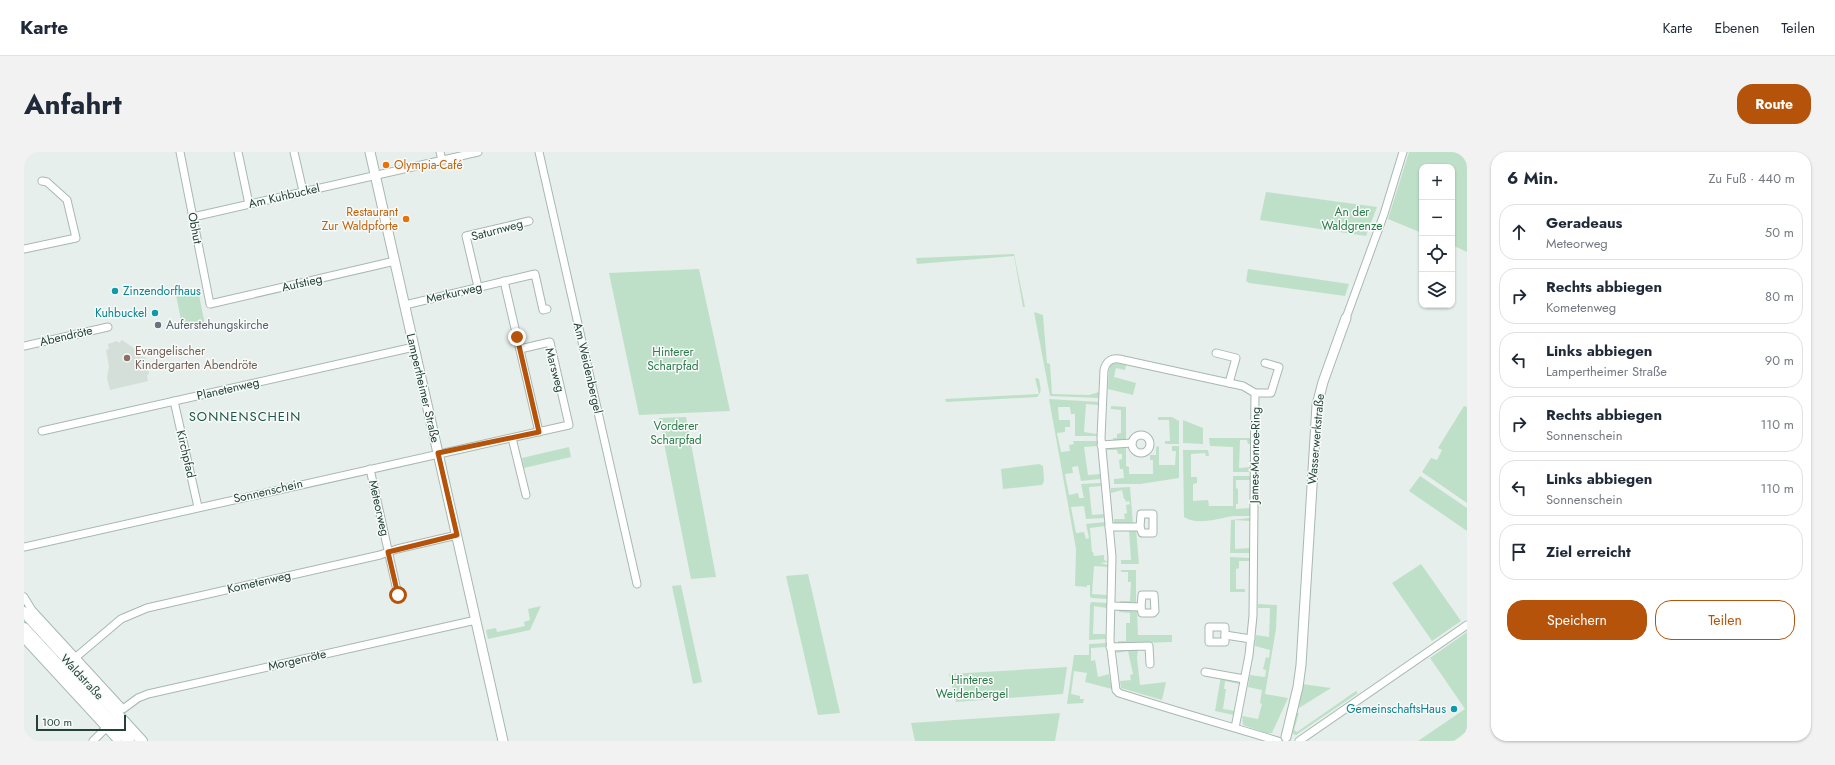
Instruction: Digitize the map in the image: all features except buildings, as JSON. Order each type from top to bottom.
[{"type":"main road","name":"Waldstraße","points":[[24,612],[142,741]]},
{"type":"main road","name":"Waldstraße","points":[[24,628],[129,741]]},
{"type":"street","name":"Obhut","points":[[180,152],[210,304]]},
{"type":"street","points":[[238,152],[249,204]]},
{"type":"street","points":[[294,152],[302,191]]},
{"type":"street","name":"Lampertheimer Straße","points":[[370,152],[503,741]]},
{"type":"street","points":[[440,152],[442,160]]},
{"type":"street","name":"Am Kuhbuckel","points":[[193,217],[478,152]]},
{"type":"street","name":"Am Weidenbergel","points":[[539,152],[637,584]]},
{"type":"street","name":"Wasserwerkstraße","points":[[1283,740],[1298,686],[1301,665],[1317,405],[1322,382],[1384,214],[1403,152]]},
{"type":"street","points":[[24,249],[76,238],[67,200],[47,182],[42,180]]},
{"type":"street","name":"Saturnweg","points":[[478,287],[466,236],[529,221]]},
{"type":"street","name":"Aufstieg","points":[[210,304],[395,261]]},
{"type":"street","name":"Merkurweg","points":[[404,305],[535,274],[543,310],[547,310]]},
{"type":"street","points":[[504,281],[539,432]]},
{"type":"street","name":"Abendröte","points":[[24,346],[108,327]]},
{"type":"street","name":"Marsweg","points":[[520,349],[550,342],[569,425]]},
{"type":"street","name":"Planetenweg","points":[[42,431],[414,347]]},
{"type":"street","points":[[1216,353],[1236,358],[1229,383]]},
{"type":"street","name":"James-Monroe-Ring","points":[[1235,728],[1251,639],[1254,602],[1255,393],[1243,386],[1119,359],[1112,359],[1105,365],[1104,370],[1101,445],[1112,557],[1110,647],[1115,686],[1118,692],[1235,728],[1283,740]]},
{"type":"street","points":[[1255,393],[1271,393],[1274,387],[1279,366],[1265,364]]},
{"type":"street","name":"Kirchpfad","points":[[174,401],[198,507]]},
{"type":"street","name":"Sonnenschein","points":[[24,547],[438,453],[569,425]]},
{"type":"street","points":[[512,438],[526,496]]},
{"type":"street","points":[[1101,445],[1132,443]]},
{"type":"street","name":"Meteorweg","points":[[370,469],[398,595]]},
{"type":"street","points":[[1109,527],[1140,527]]},
{"type":"street","name":"Kometenweg","points":[[75,658],[121,619],[146,608],[457,535]]},
{"type":"street","name":"Waldstraße","points":[[24,597],[32,610],[123,709]]},
{"type":"street","points":[[1111,606],[1141,608]]},
{"type":"street","name":"Morgenröte","points":[[123,709],[138,698],[148,694],[476,620]]},
{"type":"street","points":[[1299,741],[1467,625]]},
{"type":"street","points":[[1225,635],[1251,639]]},
{"type":"street","name":"Waldstraße","points":[[24,639],[105,729],[118,741]]},
{"type":"street","points":[[1110,647],[1149,646],[1150,664]]},
{"type":"street","points":[[1205,672],[1244,679]]},
{"type":"street","points":[[93,741],[105,729]]},
{"type":"shaded area","name":"Evangelischer Kindergarten Abendröte","points":[[122,340],[135,349],[140,347],[143,349],[149,374],[147,375],[148,381],[110,390],[107,378],[109,366],[106,350],[109,349],[108,344],[117,341],[119,343]]},
{"type":"green space","points":[[1409,152],[1467,152],[1467,252],[1455,246],[1455,164],[1419,164],[1419,232],[1388,219]]},
{"type":"green space","name":"An der Waldgrenze","points":[[1266,192],[1377,207],[1366,236],[1260,220]]},
{"type":"green space","points":[[1014,254],[1025,307],[1023,307],[1014,256],[917,264],[916,258]]},
{"type":"green space","name":"Hinterer Scharpfad","points":[[699,269],[730,411],[639,415],[609,273]]},
{"type":"green space","points":[[1248,269],[1349,284],[1345,296],[1249,283],[1246,281]]},
{"type":"green space","points":[[198,290],[205,325],[183,330],[176,295]]},
{"type":"green space","points":[[1034,312],[1043,315],[1047,363],[1050,364],[1052,394],[1089,395],[1099,392],[1098,398],[1050,396]]},
{"type":"green space","points":[[1116,363],[1126,365],[1125,370],[1116,368],[1114,377],[1136,383],[1133,395],[1108,389],[1109,369],[1112,364]]},
{"type":"green space","points":[[1035,378],[1039,379],[1041,391],[1039,395],[1037,397],[946,402],[945,399],[1039,394]]},
{"type":"green space","points":[[1049,399],[1099,402],[1098,405],[1086,404],[1084,432],[1097,434],[1097,436],[1075,436],[1075,414],[1071,414],[1070,407],[1058,407],[1059,420],[1070,420],[1070,427],[1065,427],[1065,432],[1057,433],[1061,452],[1070,451],[1069,445],[1074,444],[1073,441],[1097,441],[1097,446],[1084,447],[1088,475],[1100,474],[1100,479],[1081,481],[1078,466],[1072,467],[1073,473],[1065,474],[1069,495],[1078,493],[1079,498],[1084,498],[1081,484],[1101,483],[1101,486],[1089,487],[1092,515],[1104,514],[1104,518],[1086,519],[1084,506],[1071,507],[1076,533],[1084,532],[1086,539],[1089,538],[1086,524],[1105,522],[1105,526],[1090,528],[1092,552],[1094,556],[1104,555],[1104,560],[1108,562],[1100,563],[1108,565],[1108,567],[1094,566],[1092,594],[1107,595],[1107,599],[1090,597],[1090,585],[1087,585],[1087,587],[1075,586],[1076,549]]},
{"type":"green space","points":[[1111,406],[1126,407],[1126,441],[1113,442],[1113,438],[1117,438],[1117,434],[1121,433],[1121,410],[1111,409]]},
{"type":"green space","points":[[1464,406],[1467,407],[1467,503],[1422,472],[1431,458],[1437,460],[1442,450],[1438,448]]},
{"type":"green space","name":"Vorderer Scharpfad","points":[[686,417],[716,577],[691,579],[659,418]]},
{"type":"green space","points":[[1158,417],[1172,417],[1179,421],[1179,444],[1165,444],[1165,441],[1170,441],[1169,420],[1158,420]]},
{"type":"green space","points":[[1183,420],[1203,428],[1203,444],[1183,443]]},
{"type":"green space","points":[[1209,438],[1251,438],[1251,444],[1248,444],[1247,440],[1240,440],[1239,468],[1251,467],[1251,472],[1233,472],[1233,447],[1210,446]]},
{"type":"green space","points":[[1126,446],[1126,466],[1129,467],[1129,474],[1153,474],[1153,460],[1150,460],[1150,455],[1156,455],[1156,447],[1159,446],[1159,465],[1175,465],[1176,451],[1172,451],[1172,446],[1179,446],[1179,478],[1140,484],[1114,484],[1114,479],[1124,478],[1123,469],[1120,469],[1119,460],[1122,459],[1122,454],[1118,454],[1117,450],[1107,450],[1106,447]]},
{"type":"green space","points":[[569,447],[571,457],[524,468],[522,458]]},
{"type":"green space","points":[[1183,450],[1208,450],[1209,456],[1206,456],[1205,453],[1191,454],[1191,477],[1197,477],[1197,483],[1193,484],[1193,501],[1208,500],[1209,506],[1233,506],[1233,476],[1251,476],[1251,480],[1236,480],[1236,488],[1238,489],[1238,504],[1236,504],[1236,509],[1250,508],[1250,516],[1234,516],[1202,521],[1190,520],[1184,517]]},
{"type":"green space","points":[[1039,464],[1043,466],[1044,481],[1042,485],[1003,489],[1001,469]]},
{"type":"green space","points":[[1420,476],[1467,508],[1467,531],[1409,491]]},
{"type":"green space","points":[[1130,487],[1133,525],[1114,525],[1114,519],[1125,519],[1124,514],[1127,513],[1126,505],[1130,504],[1129,501],[1126,502],[1124,499],[1122,490],[1111,493],[1111,488]]},
{"type":"green space","points":[[1250,518],[1250,521],[1235,520],[1235,549],[1250,548],[1250,553],[1230,553],[1231,520]]},
{"type":"green space","points":[[1119,529],[1136,529],[1139,564],[1121,564],[1121,560],[1131,560],[1129,531],[1119,531]]},
{"type":"green space","points":[[1230,557],[1250,558],[1250,561],[1239,561],[1239,568],[1236,569],[1236,589],[1245,589],[1245,592],[1230,592]]},
{"type":"green space","points":[[1421,564],[1461,621],[1432,641],[1392,583]]},
{"type":"green space","points":[[1121,570],[1136,570],[1136,605],[1120,604],[1120,601],[1130,601],[1131,582],[1128,582],[1128,572],[1121,572]]},
{"type":"green space","points":[[808,574],[840,713],[818,715],[786,576]]},
{"type":"green space","points":[[681,585],[702,682],[693,684],[672,586]]},
{"type":"green space","points":[[1091,602],[1107,603],[1107,608],[1094,606],[1093,634],[1105,634],[1106,639],[1089,640]]},
{"type":"green space","points":[[1258,604],[1277,605],[1276,629],[1265,694],[1288,698],[1272,733],[1266,733],[1243,725],[1242,716],[1258,719],[1262,704],[1260,703],[1262,690],[1248,687],[1250,675],[1265,677],[1266,670],[1263,669],[1266,657],[1269,658],[1270,650],[1255,646],[1256,635],[1269,637],[1270,608],[1258,608]]},
{"type":"green space","points":[[541,606],[530,630],[488,639],[486,630],[496,628],[497,632],[525,626],[524,622],[530,620],[528,609]]},
{"type":"green space","points":[[1119,609],[1137,609],[1138,635],[1172,635],[1172,642],[1118,644],[1118,641],[1126,641],[1126,623],[1130,623],[1130,613],[1119,612]]},
{"type":"green space","points":[[1467,632],[1467,731],[1454,741],[1418,741],[1465,709],[1430,658]]},
{"type":"green space","points":[[1106,643],[1106,647],[1091,648],[1091,661],[1095,660],[1098,677],[1109,674],[1112,689],[1085,682],[1087,673],[1074,671],[1071,694],[1080,696],[1080,699],[1084,699],[1083,703],[1067,704],[1074,655],[1089,655],[1089,644]]},
{"type":"green space","points":[[1116,649],[1138,649],[1137,658],[1140,685],[1166,682],[1162,700],[1121,688],[1120,681],[1131,680],[1130,675],[1133,674],[1128,651],[1117,653]]},
{"type":"green space","name":"Hinteres Weidenbergel","points":[[1067,667],[1063,694],[956,702],[949,674]]},
{"type":"green space","points":[[1221,676],[1240,680],[1239,684],[1225,681],[1224,689],[1226,689],[1223,709],[1235,711],[1234,715],[1215,711]]},
{"type":"green space","points":[[1302,684],[1331,688],[1299,708]]},
{"type":"green space","points":[[1356,691],[1358,693],[1296,735],[1293,734],[1292,731],[1297,713],[1299,713],[1294,730],[1297,732]]},
{"type":"green space","points":[[1060,713],[1055,741],[915,741],[911,723]]},
{"type":"place","name":"Olympia-Café","points":[[386,165]]},
{"type":"place","name":"Restaurant Zur Waldpforte","points":[[406,219]]},
{"type":"place","name":"Zinzendorfhaus","points":[[115,291]]},
{"type":"place","name":"Kuhbuckel","points":[[155,313]]},
{"type":"place","name":"Auferstehungskirche","points":[[158,325]]},
{"type":"place","name":"Evangelischer Kindergarten Abendröte","points":[[127,358]]},
{"type":"place","name":"GemeinschaftsHaus","points":[[1454,709]]},
{"type":"district","name":"SONNENSCHEIN","points":[[245,416]]},
{"type":"route","points":[[398,595],[388,552],[457,535],[438,453],[539,432],[517,337]]}]
